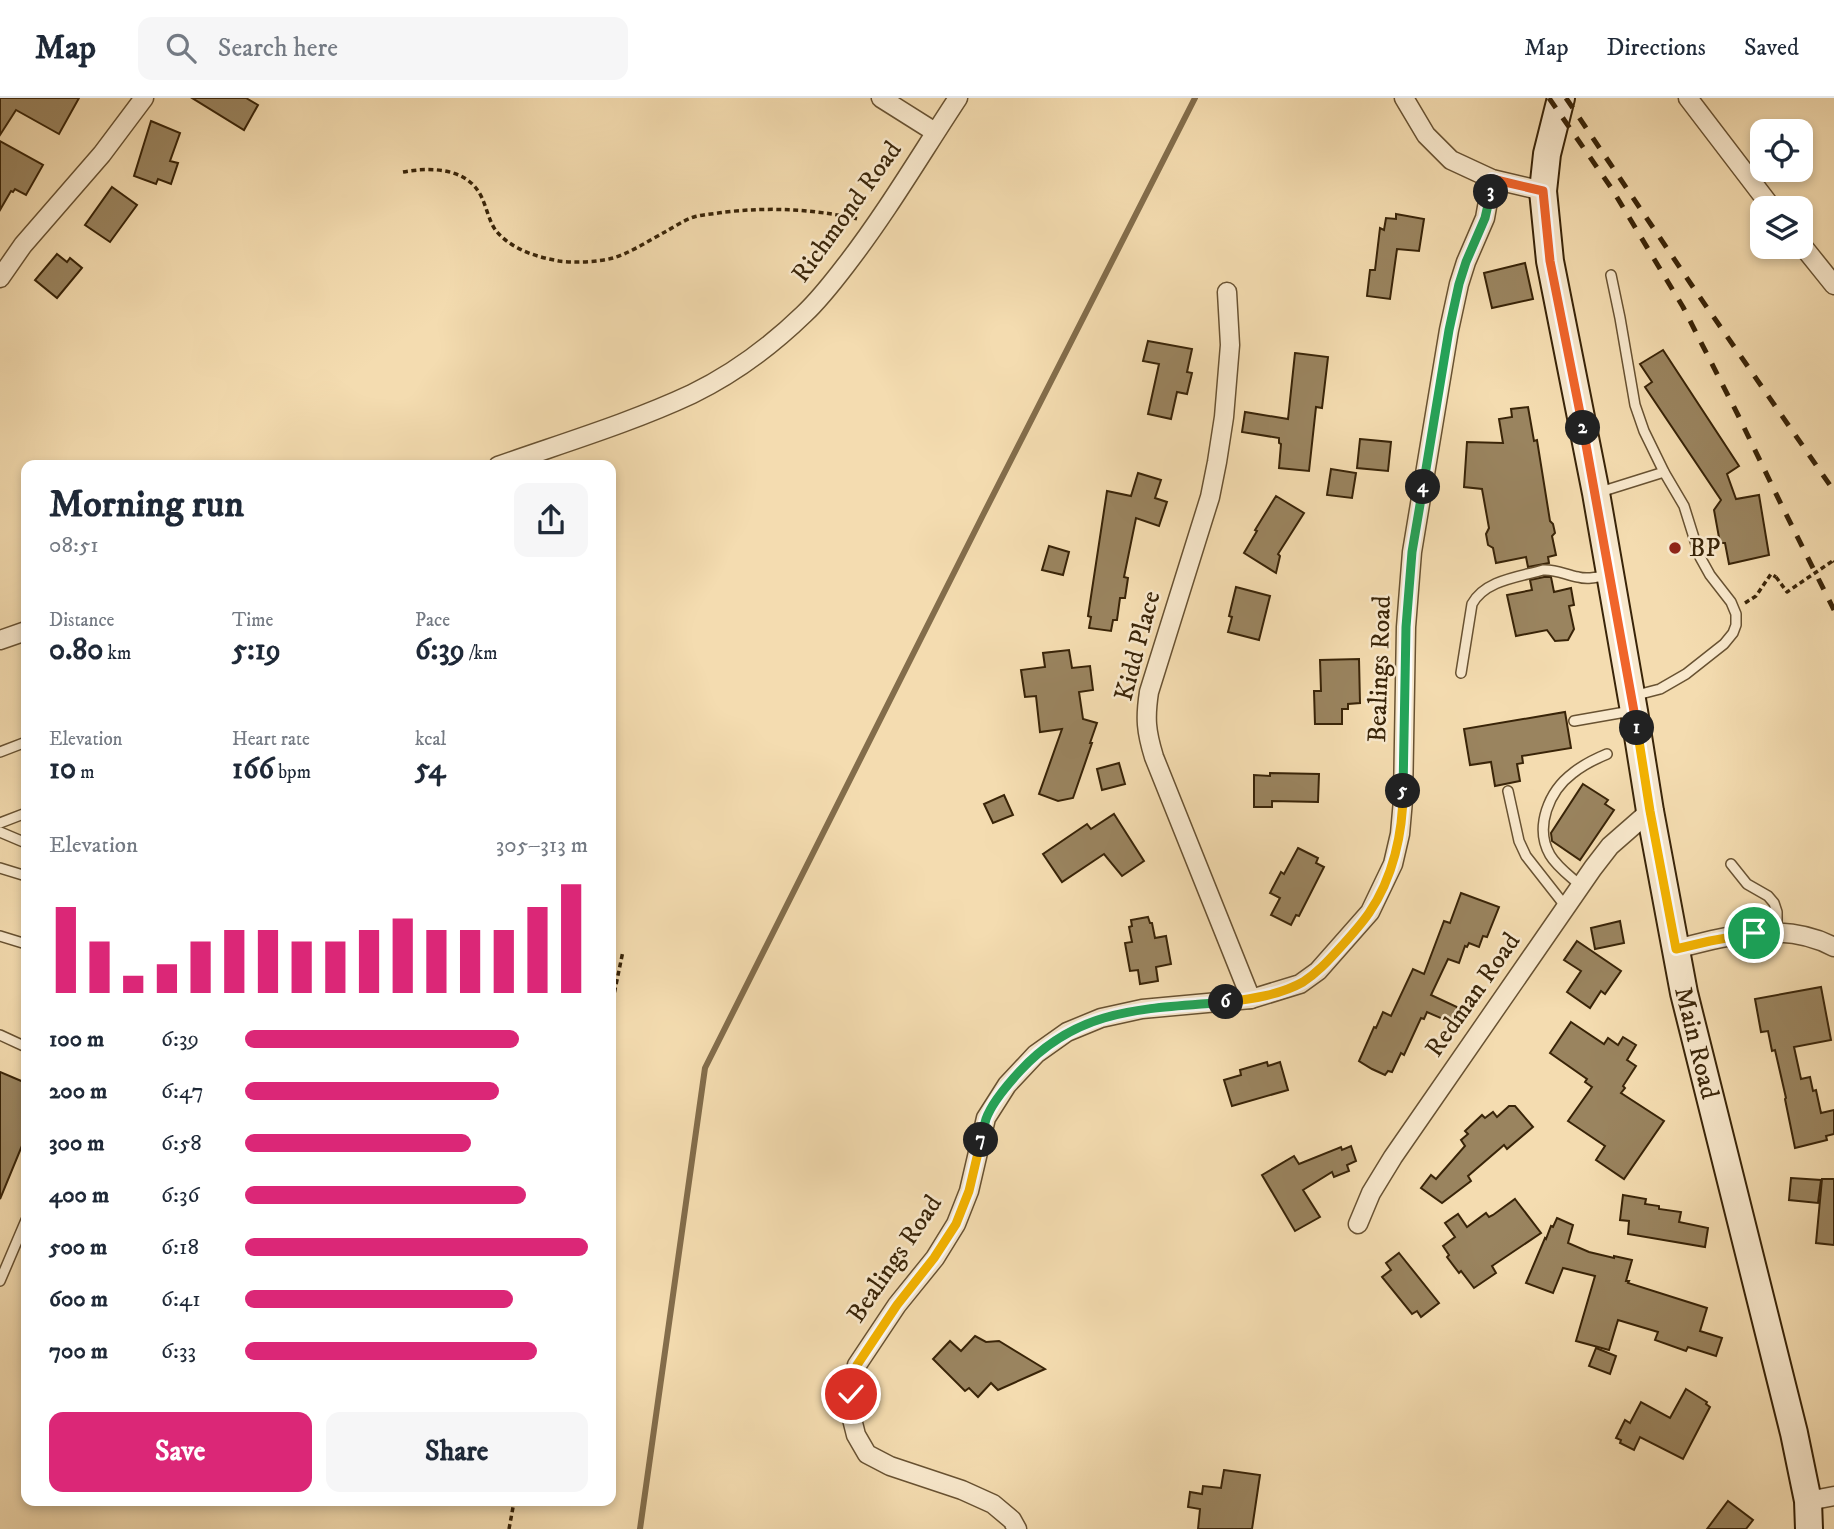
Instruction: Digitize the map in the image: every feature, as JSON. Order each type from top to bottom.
[{"type":"main road","name":"Main Road","points":[[1561,98],[1547,154],[1543,191],[1550,261],[1596,493],[1650,811],[1690,1019],[1794,1433],[1808,1501],[1809,1529]]},
{"type":"street","points":[[0,278],[23,245],[102,154],[144,98]]},
{"type":"street","points":[[880,98],[935,132]]},
{"type":"street","name":"Richmond Road","points":[[515,460],[645,414],[694,393],[735,369],[805,313],[834,281],[877,223],[958,98]]},
{"type":"street","points":[[1404,98],[1426,135],[1451,160],[1492,179],[1543,191]]},
{"type":"street","points":[[1688,98],[1763,196]]},
{"type":"street","name":"Bealings Road","points":[[1017,1529],[1012,1520],[993,1504],[962,1490],[890,1466],[867,1454],[856,1435],[851,1415],[851,1394],[857,1365],[956,1224],[969,1191],[986,1118],[1007,1085],[1036,1054],[1067,1032],[1101,1018],[1143,1009],[1251,999],[1300,984],[1318,971],[1370,912],[1393,864],[1400,834],[1406,627],[1412,552],[1451,319],[1466,262],[1485,218],[1492,179]]},
{"type":"street","points":[[1813,259],[1834,285]]},
{"type":"street","name":"Kidd Place","points":[[1227,292],[1229,364],[1217,462],[1210,497],[1149,692],[1145,716],[1154,757],[1251,999]]},
{"type":"street","points":[[0,640],[21,633]]},
{"type":"street","name":"Redman Road","points":[[1357,1224],[1371,1193],[1393,1157],[1566,907],[1610,846],[1650,811]]},
{"type":"street","points":[[1676,949],[1733,936],[1777,932],[1792,933],[1834,947]]},
{"type":"street","points":[[1808,1501],[1834,1496]]},
{"type":"lane","points":[[1574,721],[1633,703],[1686,674],[1724,644],[1733,634],[1736,625],[1736,614],[1731,602],[1700,557],[1684,506],[1644,431],[1635,405],[1611,275]]},
{"type":"lane","points":[[1596,493],[1664,472]]},
{"type":"lane","points":[[1461,673],[1472,604],[1486,587],[1543,570],[1553,569],[1580,578],[1610,574]]},
{"type":"lane","points":[[0,752],[21,744]]},
{"type":"lane","points":[[1581,886],[1549,853],[1542,836],[1542,824],[1549,802],[1559,786],[1572,773],[1607,754]]},
{"type":"lane","points":[[1508,791],[1519,841],[1526,856],[1566,907]]},
{"type":"lane","points":[[0,823],[21,815]]},
{"type":"lane","points":[[0,832],[21,841]]},
{"type":"lane","points":[[1731,864],[1747,884],[1768,896],[1774,904],[1777,912],[1777,932]]},
{"type":"lane","points":[[0,868],[21,874]]},
{"type":"lane","points":[[0,936],[21,942]]},
{"type":"lane","points":[[0,1035],[21,1045]]},
{"type":"lane","points":[[0,1282],[21,1232]]},
{"type":"path","points":[[403,172],[435,169],[452,172],[468,180],[479,192],[495,231],[514,246],[536,256],[561,261],[613,258],[692,218],[753,209],[804,209],[877,223]]},
{"type":"path","points":[[1734,610],[1756,596],[1771,574],[1787,592],[1834,561]]},
{"type":"path","points":[[616,985],[623,951]]},
{"type":"path","points":[[509,1529],[513,1506]]},
{"type":"building","points":[[0,98],[79,98],[59,134],[16,110],[0,135]]},
{"type":"building","points":[[192,98],[246,98],[258,105],[244,130]]},
{"type":"building","points":[[151,121],[180,133],[170,161],[178,163],[171,184],[158,179],[156,184],[134,176]]},
{"type":"building","points":[[0,141],[43,165],[26,195],[15,189],[11,191],[0,210]]},
{"type":"building","points":[[112,187],[137,205],[110,242],[85,225]]},
{"type":"building","points":[[1396,214],[1424,219],[1419,251],[1397,249],[1390,299],[1367,296],[1370,270],[1375,270],[1380,228],[1384,230],[1386,218],[1396,219]]},
{"type":"building","points":[[57,254],[67,262],[70,258],[82,268],[57,298],[35,280]]},
{"type":"building","points":[[1525,263],[1533,299],[1492,308],[1484,273]]},
{"type":"building","points":[[1148,341],[1192,349],[1187,372],[1192,373],[1187,394],[1177,392],[1171,419],[1148,414],[1159,364],[1143,361]]},
{"type":"building","points":[[1663,350],[1739,466],[1727,474],[1736,499],[1759,495],[1769,555],[1729,564],[1725,543],[1720,543],[1714,510],[1721,500],[1645,387],[1652,382],[1640,364]]},
{"type":"building","points":[[1295,353],[1328,357],[1322,408],[1316,407],[1309,471],[1279,468],[1279,438],[1242,432],[1245,412],[1288,419]]},
{"type":"building","points":[[1528,407],[1534,441],[1537,440],[1550,521],[1555,533],[1552,536],[1556,555],[1548,557],[1549,563],[1528,567],[1526,557],[1496,563],[1493,548],[1488,545],[1486,534],[1489,528],[1482,489],[1464,487],[1467,442],[1503,443],[1499,419],[1512,417],[1511,409]]},
{"type":"building","points":[[1360,439],[1391,442],[1388,471],[1357,468]]},
{"type":"building","points":[[1331,469],[1356,473],[1352,498],[1327,495]]},
{"type":"building","points":[[1138,473],[1161,480],[1155,498],[1167,502],[1159,526],[1136,518],[1124,577],[1128,578],[1125,598],[1120,598],[1117,620],[1113,620],[1111,631],[1089,628],[1091,617],[1088,616],[1107,491],[1131,496]]},
{"type":"building","points":[[1276,496],[1304,513],[1278,554],[1280,556],[1276,573],[1244,553]]},
{"type":"building","points":[[1049,546],[1069,552],[1063,575],[1042,570]]},
{"type":"building","points":[[1551,577],[1554,592],[1571,588],[1574,605],[1569,606],[1574,629],[1568,640],[1555,641],[1547,630],[1516,636],[1507,595],[1532,590],[1530,580]]},
{"type":"building","points":[[1236,587],[1270,596],[1259,640],[1228,632]]},
{"type":"building","points":[[1069,650],[1072,668],[1090,666],[1093,690],[1079,692],[1083,719],[1097,723],[1073,798],[1058,801],[1039,794],[1062,729],[1040,732],[1036,696],[1025,697],[1021,670],[1045,667],[1043,653]]},
{"type":"building","points":[[1359,659],[1360,703],[1348,704],[1348,709],[1342,709],[1342,724],[1315,724],[1314,691],[1321,691],[1320,660]]},
{"type":"building","points":[[1565,712],[1571,748],[1522,756],[1523,763],[1517,764],[1520,781],[1495,786],[1491,762],[1470,765],[1464,729]]},
{"type":"building","points":[[1119,763],[1125,784],[1102,790],[1097,769]]},
{"type":"building","points":[[1270,773],[1319,774],[1318,802],[1272,801],[1272,807],[1254,807],[1254,775],[1270,776]]},
{"type":"building","points":[[1583,784],[1608,800],[1605,804],[1614,810],[1580,860],[1552,841],[1551,833]]},
{"type":"building","points":[[1004,795],[1013,815],[993,823],[984,804]]},
{"type":"building","points":[[1114,814],[1144,861],[1122,876],[1104,854],[1062,882],[1043,854],[1087,824],[1091,829]]},
{"type":"building","points":[[1298,848],[1318,858],[1316,863],[1324,867],[1299,916],[1296,915],[1291,925],[1271,915],[1280,898],[1270,893]]},
{"type":"building","points":[[1461,893],[1499,907],[1487,937],[1483,936],[1479,947],[1469,943],[1465,946],[1459,963],[1448,959],[1431,995],[1459,1008],[1452,1023],[1427,1012],[1424,1019],[1421,1018],[1404,1055],[1401,1053],[1392,1072],[1388,1071],[1385,1075],[1359,1061],[1383,1012],[1391,1016],[1413,969],[1424,974],[1444,921],[1450,923]]},
{"type":"building","points":[[1148,917],[1155,938],[1166,936],[1171,964],[1156,967],[1158,981],[1140,984],[1138,970],[1130,971],[1125,943],[1132,942],[1129,927],[1132,926],[1131,920]]},
{"type":"building","points":[[1620,921],[1624,943],[1595,949],[1591,928]]},
{"type":"building","points":[[1577,941],[1621,971],[1605,994],[1601,991],[1590,1008],[1567,992],[1581,971],[1564,960]]},
{"type":"building","points":[[1821,987],[1831,1040],[1794,1047],[1801,1079],[1810,1077],[1821,1113],[1834,1110],[1834,1134],[1826,1136],[1827,1140],[1795,1148],[1775,1050],[1772,1051],[1768,1031],[1761,1032],[1755,999]]},
{"type":"building","points":[[1571,1022],[1604,1044],[1608,1038],[1618,1045],[1623,1037],[1636,1045],[1627,1060],[1636,1066],[1621,1093],[1664,1121],[1624,1179],[1596,1160],[1605,1146],[1568,1121],[1592,1087],[1585,1082],[1587,1079],[1550,1053]]},
{"type":"building","points":[[1267,1062],[1268,1066],[1280,1062],[1288,1090],[1232,1106],[1224,1080],[1241,1075],[1240,1070]]},
{"type":"building","points":[[0,1072],[21,1081],[21,1148],[0,1199]]},
{"type":"building","points":[[1509,1106],[1515,1106],[1533,1127],[1507,1149],[1504,1145],[1468,1176],[1471,1181],[1442,1203],[1421,1188],[1431,1175],[1436,1179],[1465,1146],[1461,1140],[1468,1134],[1465,1131],[1482,1115],[1485,1118],[1493,1112],[1497,1117]]},
{"type":"building","points":[[1351,1146],[1356,1161],[1347,1165],[1349,1171],[1334,1177],[1332,1172],[1303,1190],[1320,1217],[1295,1231],[1262,1175],[1294,1156],[1299,1164],[1341,1147],[1342,1150]]},
{"type":"building","points":[[1791,1178],[1821,1180],[1818,1203],[1789,1200]]},
{"type":"building","points":[[1822,1179],[1834,1179],[1834,1245],[1816,1243]]},
{"type":"building","points":[[1623,1195],[1646,1199],[1645,1204],[1659,1206],[1659,1209],[1681,1212],[1679,1222],[1708,1228],[1705,1247],[1628,1234],[1629,1221],[1620,1220]]},
{"type":"building","points":[[1515,1199],[1541,1233],[1492,1266],[1496,1273],[1474,1288],[1447,1257],[1449,1255],[1443,1246],[1455,1237],[1445,1223],[1458,1214],[1467,1227],[1486,1213],[1489,1217],[1493,1215]]},
{"type":"building","points":[[1557,1218],[1573,1225],[1568,1243],[1589,1252],[1632,1260],[1626,1281],[1629,1281],[1628,1283],[1707,1308],[1700,1331],[1722,1338],[1716,1356],[1688,1347],[1686,1351],[1655,1340],[1658,1332],[1618,1320],[1609,1350],[1576,1341],[1595,1276],[1563,1268],[1553,1293],[1526,1283],[1545,1238]]},
{"type":"building","points":[[1399,1253],[1439,1303],[1421,1317],[1417,1311],[1412,1314],[1382,1277],[1391,1270],[1386,1263]]},
{"type":"building","points":[[975,1336],[986,1342],[999,1341],[1045,1369],[998,1390],[991,1383],[978,1397],[969,1388],[965,1391],[933,1359],[950,1341],[961,1351]]},
{"type":"building","points":[[1596,1348],[1616,1356],[1610,1374],[1589,1366]]},
{"type":"building","points":[[1686,1389],[1707,1402],[1710,1407],[1683,1459],[1640,1437],[1634,1450],[1616,1438],[1625,1420],[1630,1423],[1641,1402],[1670,1418]]},
{"type":"building","points":[[1224,1470],[1260,1475],[1252,1529],[1198,1529],[1200,1509],[1188,1507],[1190,1492],[1202,1494],[1203,1486],[1221,1488]]},
{"type":"building","points":[[1728,1501],[1753,1520],[1746,1529],[1707,1529]]},
{"type":"waterway","points":[[640,1529],[705,1068],[1195,98]]},
{"type":"railway","points":[[1549,98],[1612,189],[1683,307],[1834,610]]},
{"type":"railway","points":[[1566,98],[1834,491]]},
{"type":"place","name":"BP","points":[[1675,548]]},
{"type":"route","points":[[851,1394],[857,1365],[956,1224],[969,1191],[986,1118],[1007,1085],[1036,1054],[1067,1032],[1101,1018],[1143,1009],[1251,999],[1300,984],[1318,971],[1370,912],[1393,864],[1400,834],[1406,627],[1412,552],[1449,330],[1466,262],[1485,218],[1492,179],[1543,191],[1550,261],[1596,493],[1676,949],[1754,933]]}]
